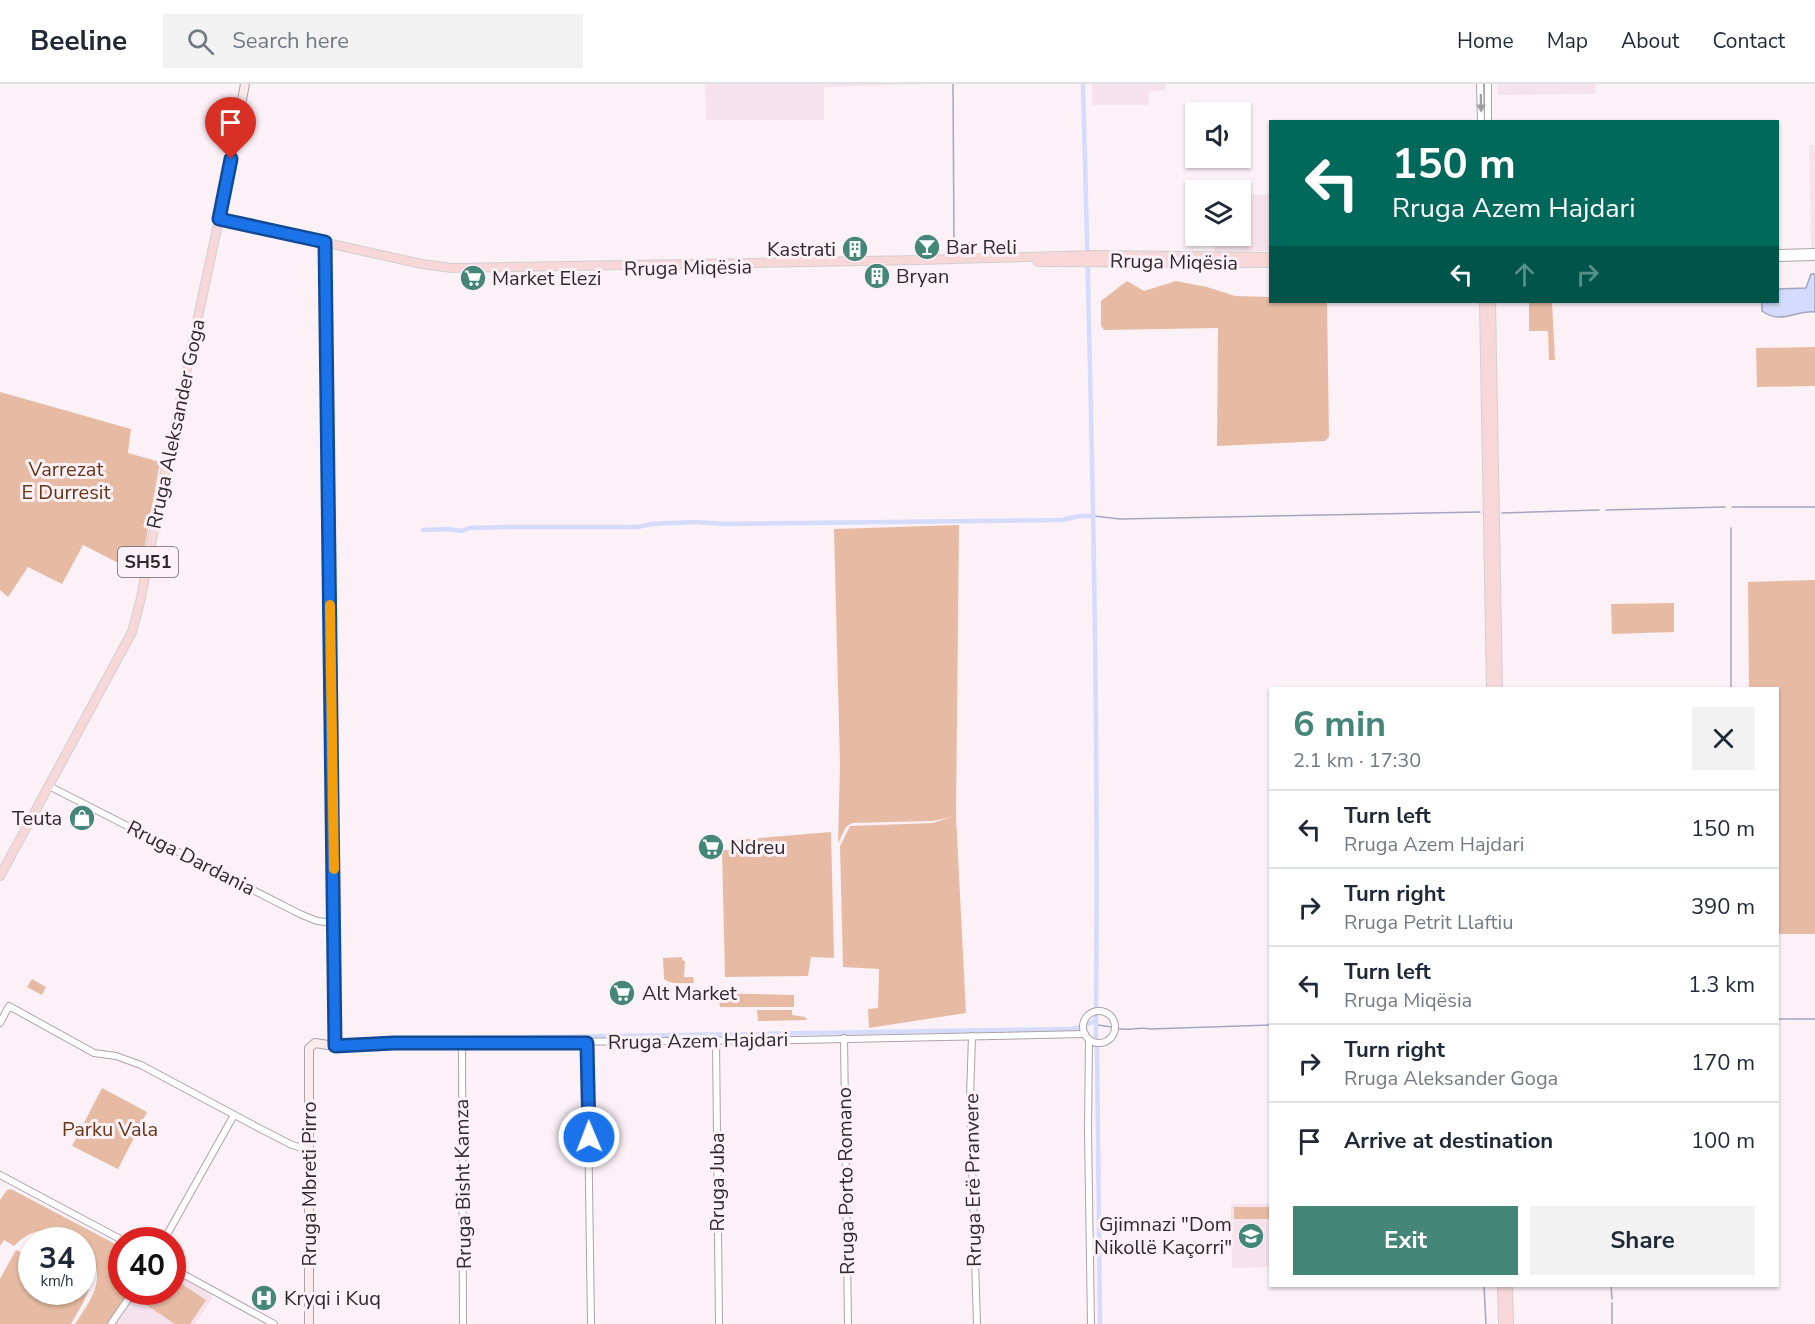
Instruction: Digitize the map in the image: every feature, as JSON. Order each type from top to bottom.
[{"type":"main road","name":"Rruga Aleksander Goga","points":[[0,876],[132,632],[219,221],[245,84]]},
{"type":"main road","name":"Rruga Miqësia","points":[[219,221],[422,264],[452,268],[910,260],[1269,257]]},
{"type":"main road","points":[[325,244],[335,1046]]},
{"type":"main road","name":"Rruga Miqësia","points":[[1092,258],[1269,263]]},
{"type":"main road","points":[[1484,303],[1491,687]]},
{"type":"main road","points":[[1491,303],[1498,687]]},
{"type":"main road","name":"Rruga Azem Hajdari","points":[[312,1044],[335,1046]]},
{"type":"main road","name":"Rruga Mbreti Pirro","points":[[309,1324],[309,1053],[312,1044]]},
{"type":"main road","points":[[1502,1287],[1503,1324]]},
{"type":"main road","points":[[1508,1287],[1509,1324]]},
{"type":"street","points":[[1480,84],[1481,120]]},
{"type":"street","points":[[1488,84],[1488,120]]},
{"type":"street","points":[[1779,253],[1815,252]]},
{"type":"street","points":[[1779,258],[1815,257]]},
{"type":"street","name":"Rruga Dardania","points":[[49,786],[300,914],[317,921],[334,923]]},
{"type":"street","points":[[0,1023],[9,1006],[94,1053],[116,1056],[141,1065],[292,1145],[309,1150]]},
{"type":"street","name":"Rruga Azem Hajdari","points":[[335,1046],[394,1043],[587,1043],[972,1036],[1087,1037],[1098,1043],[1110,1038],[1115,1030],[1112,1017],[1104,1012],[1091,1014],[1084,1024],[1087,1037]]},
{"type":"street","name":"Rruga Erë Pranvere","points":[[972,1036],[970,1097],[977,1324]]},
{"type":"street","points":[[1087,1037],[1091,1324]]},
{"type":"street","name":"Rruga Porto Romano","points":[[843,1038],[848,1324]]},
{"type":"street","name":"Rruga Juba","points":[[716,1040],[719,1324]]},
{"type":"street","points":[[587,1043],[591,1324]]},
{"type":"street","name":"Rruga Bisht Kamza","points":[[462,1044],[463,1324]]},
{"type":"street","points":[[171,1227],[234,1115]]},
{"type":"street","points":[[0,1175],[108,1233]]},
{"type":"street","points":[[186,1276],[272,1324]]},
{"type":"street","points":[[111,1324],[124,1305]]},
{"type":"shaded area","points":[[705,84],[923,84],[824,87],[824,120],[706,120]]},
{"type":"shaded area","points":[[1092,84],[1166,84],[1166,90],[1149,92],[1148,105],[1092,105]]},
{"type":"shaded area","points":[[1497,84],[1595,84],[1595,94],[1498,95]]},
{"type":"shaded area","points":[[1809,145],[1815,145],[1815,248],[1811,248]]},
{"type":"shaded area","points":[[1251,195],[1269,195],[1269,251],[1214,251],[1214,246],[1251,246]]},
{"type":"shaded area","name":"Gjimnazi \"Dom Nikollë Kaçorri\"","points":[[1231,1204],[1269,1204],[1269,1267],[1232,1268]]},
{"type":"shaded area","points":[[186,1280],[212,1294],[212,1298],[195,1324],[116,1324],[128,1305],[186,1305]]},
{"type":"green space","points":[[1127,281],[1144,291],[1176,281],[1207,287],[1235,296],[1269,297],[1269,303],[1327,303],[1329,437],[1325,441],[1217,446],[1218,328],[1104,330],[1101,326],[1101,301]]},
{"type":"green space","points":[[1529,303],[1552,303],[1555,360],[1549,360],[1548,331],[1529,331]]},
{"type":"green space","points":[[1815,347],[1815,386],[1757,387],[1756,348]]},
{"type":"green space","name":"Varrezat E Durresit","points":[[0,392],[131,429],[128,453],[160,462],[140,574],[83,545],[62,584],[28,567],[8,597],[0,590]]},
{"type":"green space","points":[[959,525],[956,816],[966,1013],[869,1028],[868,1009],[878,1008],[879,969],[843,967],[840,846],[850,826],[933,823],[951,817],[933,821],[852,823],[846,827],[838,843],[840,765],[834,529]]},
{"type":"green space","points":[[1815,580],[1815,934],[1779,934],[1779,687],[1749,687],[1748,582]]},
{"type":"green space","points":[[1674,603],[1674,632],[1612,634],[1611,604]]},
{"type":"green space","points":[[831,832],[834,958],[811,957],[808,976],[725,977],[722,850],[734,850],[734,840]]},
{"type":"green space","points":[[682,957],[685,961],[684,977],[693,977],[694,983],[674,983],[664,979],[663,958]]},
{"type":"green space","points":[[32,979],[46,987],[42,995],[27,987]]},
{"type":"green space","points":[[718,993],[794,995],[794,1007],[720,1007]]},
{"type":"green space","points":[[757,1010],[792,1010],[792,1015],[805,1017],[807,1020],[758,1021]]},
{"type":"green space","name":"Parku Vala","points":[[102,1088],[147,1112],[118,1169],[72,1146]]},
{"type":"green space","points":[[11,1189],[83,1227],[18,1227],[18,1243],[14,1246],[4,1240],[0,1246],[0,1200],[7,1190]]},
{"type":"green space","points":[[1234,1207],[1269,1207],[1269,1219],[1234,1219]]},
{"type":"green space","points":[[96,1234],[108,1240],[108,1305],[119,1305],[107,1324],[75,1324],[88,1305],[96,1305]]},
{"type":"green space","points":[[16,1250],[18,1251],[18,1305],[82,1305],[71,1324],[0,1324],[0,1279]]},
{"type":"green space","points":[[186,1287],[206,1300],[190,1324],[175,1324],[146,1305],[186,1305]]},
{"type":"water","points":[[1811,274],[1815,274],[1815,312],[1776,317],[1762,311],[1762,303],[1779,303],[1779,289],[1806,288]]},
{"type":"waterway","points":[[953,84],[954,246]]},
{"type":"waterway","points":[[1083,84],[1095,662],[1096,1009]]},
{"type":"waterway","points":[[1606,510],[1725,507]]},
{"type":"waterway","points":[[1732,507],[1815,507]]},
{"type":"waterway","points":[[1502,513],[1599,510]]},
{"type":"waterway","points":[[1094,516],[1120,519],[1480,512]]},
{"type":"waterway","points":[[423,530],[637,527],[695,522],[725,524],[1062,520],[1079,516],[1094,516]]},
{"type":"waterway","points":[[1731,528],[1731,687]]},
{"type":"waterway","points":[[1096,1014],[1096,1040]]},
{"type":"waterway","points":[[1779,1019],[1815,1019]]},
{"type":"waterway","points":[[1095,1021],[1098,1025],[1112,1027]]},
{"type":"waterway","points":[[1086,1025],[1095,1021]]},
{"type":"waterway","points":[[1117,1028],[1269,1025]]},
{"type":"waterway","points":[[341,1040],[1071,1029],[1081,1027]]},
{"type":"waterway","points":[[1097,1045],[1100,1324]]},
{"type":"waterway","points":[[1484,1287],[1486,1324]]},
{"type":"waterway","points":[[1611,1287],[1612,1299]]},
{"type":"waterway","points":[[1612,1303],[1612,1324]]},
{"type":"slow traffic","points":[[330,605],[334,869]]},
{"type":"place","name":"Bar Reli","points":[[927,247]]},
{"type":"place","name":"Kastrati","points":[[855,249]]},
{"type":"place","name":"Bryan","points":[[877,276]]},
{"type":"place","name":"Market Elezi","points":[[473,278]]},
{"type":"place","name":"Teuta","points":[[82,818]]},
{"type":"place","name":"Ndreu","points":[[711,847]]},
{"type":"place","name":"Alt Market","points":[[622,993]]},
{"type":"place","name":"Gjimnazi \"Dom Nikollë Kaçorri\"","points":[[1251,1236]]},
{"type":"place","name":"Kryqi i Kuq","points":[[264,1298]]},
{"type":"route","points":[[231,159],[219,219],[325,242],[335,1046],[394,1043],[587,1043],[589,1137]]}]
